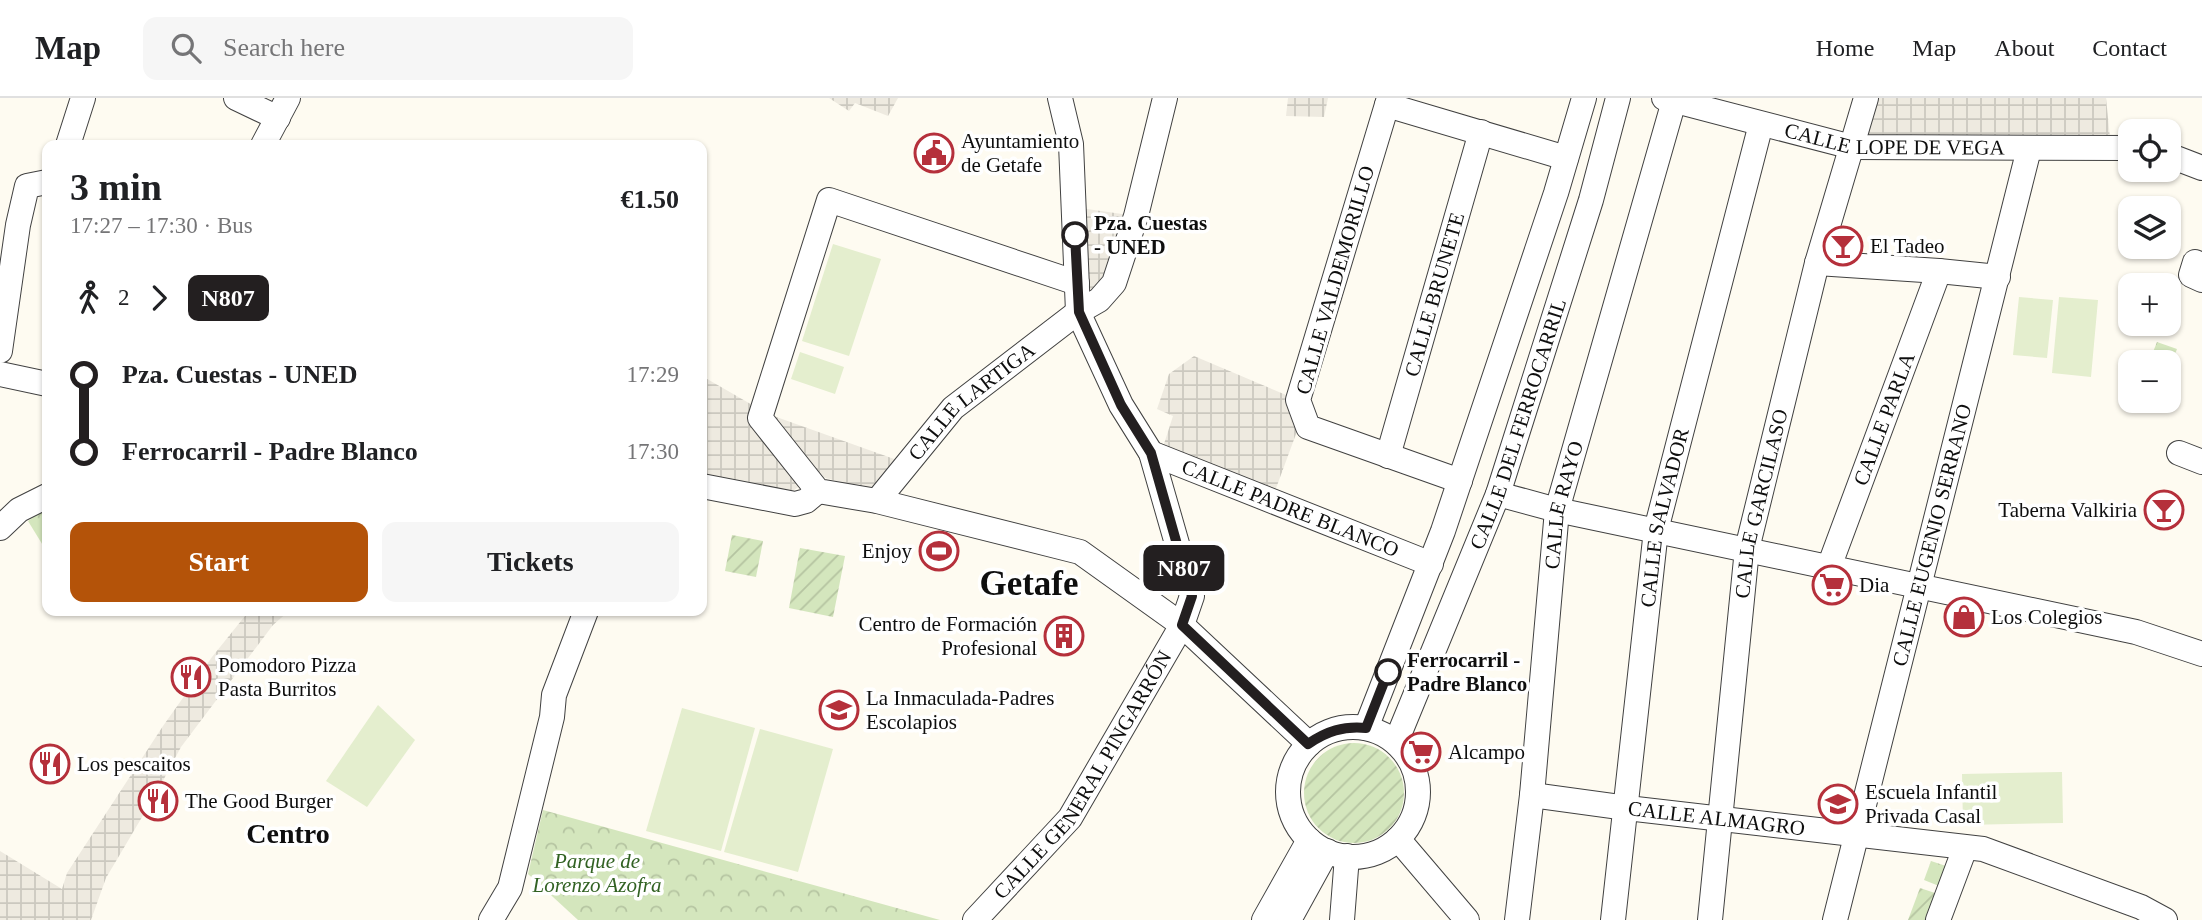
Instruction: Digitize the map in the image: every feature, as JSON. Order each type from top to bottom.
[{"type":"street","points":[[70,140],[83,98]]},
{"type":"street","points":[[236,98],[283,108],[266,140]]},
{"type":"street","points":[[1060,98],[1071,144],[1079,312]]},
{"type":"street","name":"CALLE LARTIGA","points":[[877,500],[953,408],[1079,312],[1099,300],[1114,283],[1136,216],[1165,98]]},
{"type":"street","name":"CALLE DEL FERROCARRIL","points":[[1366,728],[1431,564],[1460,481],[1584,98]]},
{"type":"street","name":"CALLE DEL FERROCARRIL","points":[[1396,742],[1498,494],[1591,200],[1618,98]]},
{"type":"street","name":"CALLE GARCILASO","points":[[1710,920],[1747,549],[1817,263],[1866,98]]},
{"type":"street","name":"CALLE LOPE DE VEGA","points":[[1669,99],[1852,147],[2118,148]]},
{"type":"street","name":"CALLE RAYO","points":[[1517,920],[1532,795],[1557,509],[1669,99]]},
{"type":"street","points":[[1388,101],[1566,158]]},
{"type":"street","name":"CALLE VALDEMORILLO","points":[[1388,101],[1298,400],[1308,427],[1460,481]]},
{"type":"street","name":"CALLE SALVADOR","points":[[1613,920],[1656,530],[1761,124]]},
{"type":"street","name":"CALLE BRUNETE","points":[[1388,456],[1481,132]]},
{"type":"street","name":"CALLE EUGENIO SERRANO","points":[[1835,920],[2029,149]]},
{"type":"street","points":[[2181,160],[2202,167]]},
{"type":"street","points":[[0,351],[9,224],[27,186],[42,184]]},
{"type":"street","points":[[1077,283],[829,200],[760,418],[818,491],[877,500],[1080,552],[1182,625],[1308,744]]},
{"type":"street","points":[[2202,265],[2196,262],[2191,275],[2202,279]]},
{"type":"street","points":[[1817,263],[1998,277]]},
{"type":"street","name":"CALLE PARLA","points":[[1829,567],[1940,271]]},
{"type":"street","name":"CALLE GENERAL PINGARRÓN","points":[[975,920],[1070,818],[1182,625],[1192,596],[1151,453],[1121,405],[1079,312]]},
{"type":"street","points":[[0,374],[42,383]]},
{"type":"street","name":"CALLE PADRE BLANCO","points":[[1151,453],[1431,564]]},
{"type":"street","points":[[2179,453],[2202,462]]},
{"type":"street","points":[[707,487],[795,504],[806,501],[818,491]]},
{"type":"street","points":[[1498,494],[1557,509],[2136,632],[2202,654]]},
{"type":"street","points":[[0,528],[19,510],[42,498]]},
{"type":"street","points":[[491,920],[510,888],[552,717],[554,695],[584,616]]},
{"type":"street","points":[[1350,727],[1366,728],[1396,742],[1410,761],[1417,778],[1418,796],[1415,812],[1398,839],[1383,850],[1366,855],[1328,849],[1298,826],[1288,792],[1290,774],[1297,758],[1308,744],[1335,729],[1350,727]]},
{"type":"street","name":"CALLE ALMAGRO","points":[[1532,795],[1983,849],[2141,907],[2165,920]]},
{"type":"street","points":[[1398,839],[1467,920]]},
{"type":"street","points":[[1938,920],[1965,848]]},
{"type":"street","points":[[1264,920],[1328,849]]},
{"type":"street","points":[[1289,920],[1328,849]]},
{"type":"street","points":[[1328,849],[1346,893],[1342,920]]},
{"type":"green space","points":[[833,244],[881,259],[849,356],[802,341]]},
{"type":"green space","points":[[2019,297],[2053,300],[2047,358],[2013,355]]},
{"type":"green space","points":[[2059,297],[2098,300],[2091,377],[2052,373]]},
{"type":"green space","points":[[2157,342],[2177,349],[2177,350],[2154,350]]},
{"type":"green space","points":[[800,352],[844,367],[835,394],[791,379]]},
{"type":"green space","points":[[42,511],[42,544],[28,521]]},
{"type":"green space","points":[[732,535],[763,541],[756,577],[725,571]]},
{"type":"green space","points":[[800,548],[845,556],[833,617],[789,608]]},
{"type":"green space","points":[[378,705],[415,740],[367,807],[326,781]]},
{"type":"green space","points":[[682,708],[755,728],[721,851],[646,831]]},
{"type":"green space","points":[[760,729],[833,749],[798,872],[724,852]]},
{"type":"green space","points":[[1354,743],[1373,747],[1389,758],[1400,774],[1404,793],[1400,812],[1389,828],[1373,839],[1354,843],[1335,839],[1319,828],[1308,812],[1304,793],[1308,774],[1319,758],[1335,747]]},
{"type":"green space","points":[[2062,772],[2063,823],[1963,825],[1962,774]]},
{"type":"green space","name":"Parque de Lorenzo Azofra","points":[[543,810],[940,920],[578,920],[528,874]]},
{"type":"green space","points":[[1931,861],[1946,866],[1939,886],[1924,880]]},
{"type":"green space","points":[[1920,888],[1935,893],[1925,920],[1908,920]]},
{"type":"shaded area","points":[[829,98],[898,98],[888,116],[855,103],[849,111]]},
{"type":"shaded area","points":[[1288,98],[1328,98],[1324,117],[1286,116]]},
{"type":"shaded area","points":[[1877,98],[2106,98],[2110,138],[1866,137]]},
{"type":"shaded area","points":[[1073,207],[1136,216],[1114,283],[1078,312]]},
{"type":"shaded area","points":[[1194,356],[1298,400],[1296,434],[1275,491],[1163,447],[1173,416],[1157,409],[1169,374]]},
{"type":"shaded area","points":[[707,379],[768,414],[897,460],[872,491],[815,475],[790,493],[707,479]]},
{"type":"shaded area","points":[[245,616],[283,616],[273,625],[181,747],[106,878],[91,920],[0,920],[0,851],[62,889],[67,873],[163,726]]},
{"type":"bus line","name":"N807","points":[[1075,235],[1079,312],[1121,405],[1151,453],[1192,596],[1182,625],[1308,744],[1335,729],[1366,728],[1388,672]]},
{"type":"place","name":"Ayuntamiento de Getafe","points":[[934,153]]},
{"type":"place","name":"Pza. Cuestas - UNED","points":[[1075,235]]},
{"type":"place","name":"El Tadeo","points":[[1843,246]]},
{"type":"place","name":"Taberna Valkiria","points":[[2164,510]]},
{"type":"place","name":"Enjoy","points":[[939,551]]},
{"type":"place","name":"Dia","points":[[1832,585]]},
{"type":"place","name":"Los Colegios","points":[[1964,617]]},
{"type":"place","name":"Centro de Formación Profesional","points":[[1064,636]]},
{"type":"place","name":"Ferrocarril - Padre Blanco","points":[[1388,672]]},
{"type":"place","name":"Pomodoro Pizza Pasta Burritos","points":[[191,677]]},
{"type":"place","name":"La Inmaculada-Padres Escolapios","points":[[839,710]]},
{"type":"place","name":"Alcampo","points":[[1421,752]]},
{"type":"place","name":"Los pescaitos","points":[[50,764]]},
{"type":"place","name":"The Good Burger","points":[[158,801]]},
{"type":"place","name":"Escuela Infantil Privada Casal","points":[[1838,804]]},
{"type":"district","name":"Getafe","points":[[1029,583]]},
{"type":"district","name":"Centro","points":[[288,833]]}]
